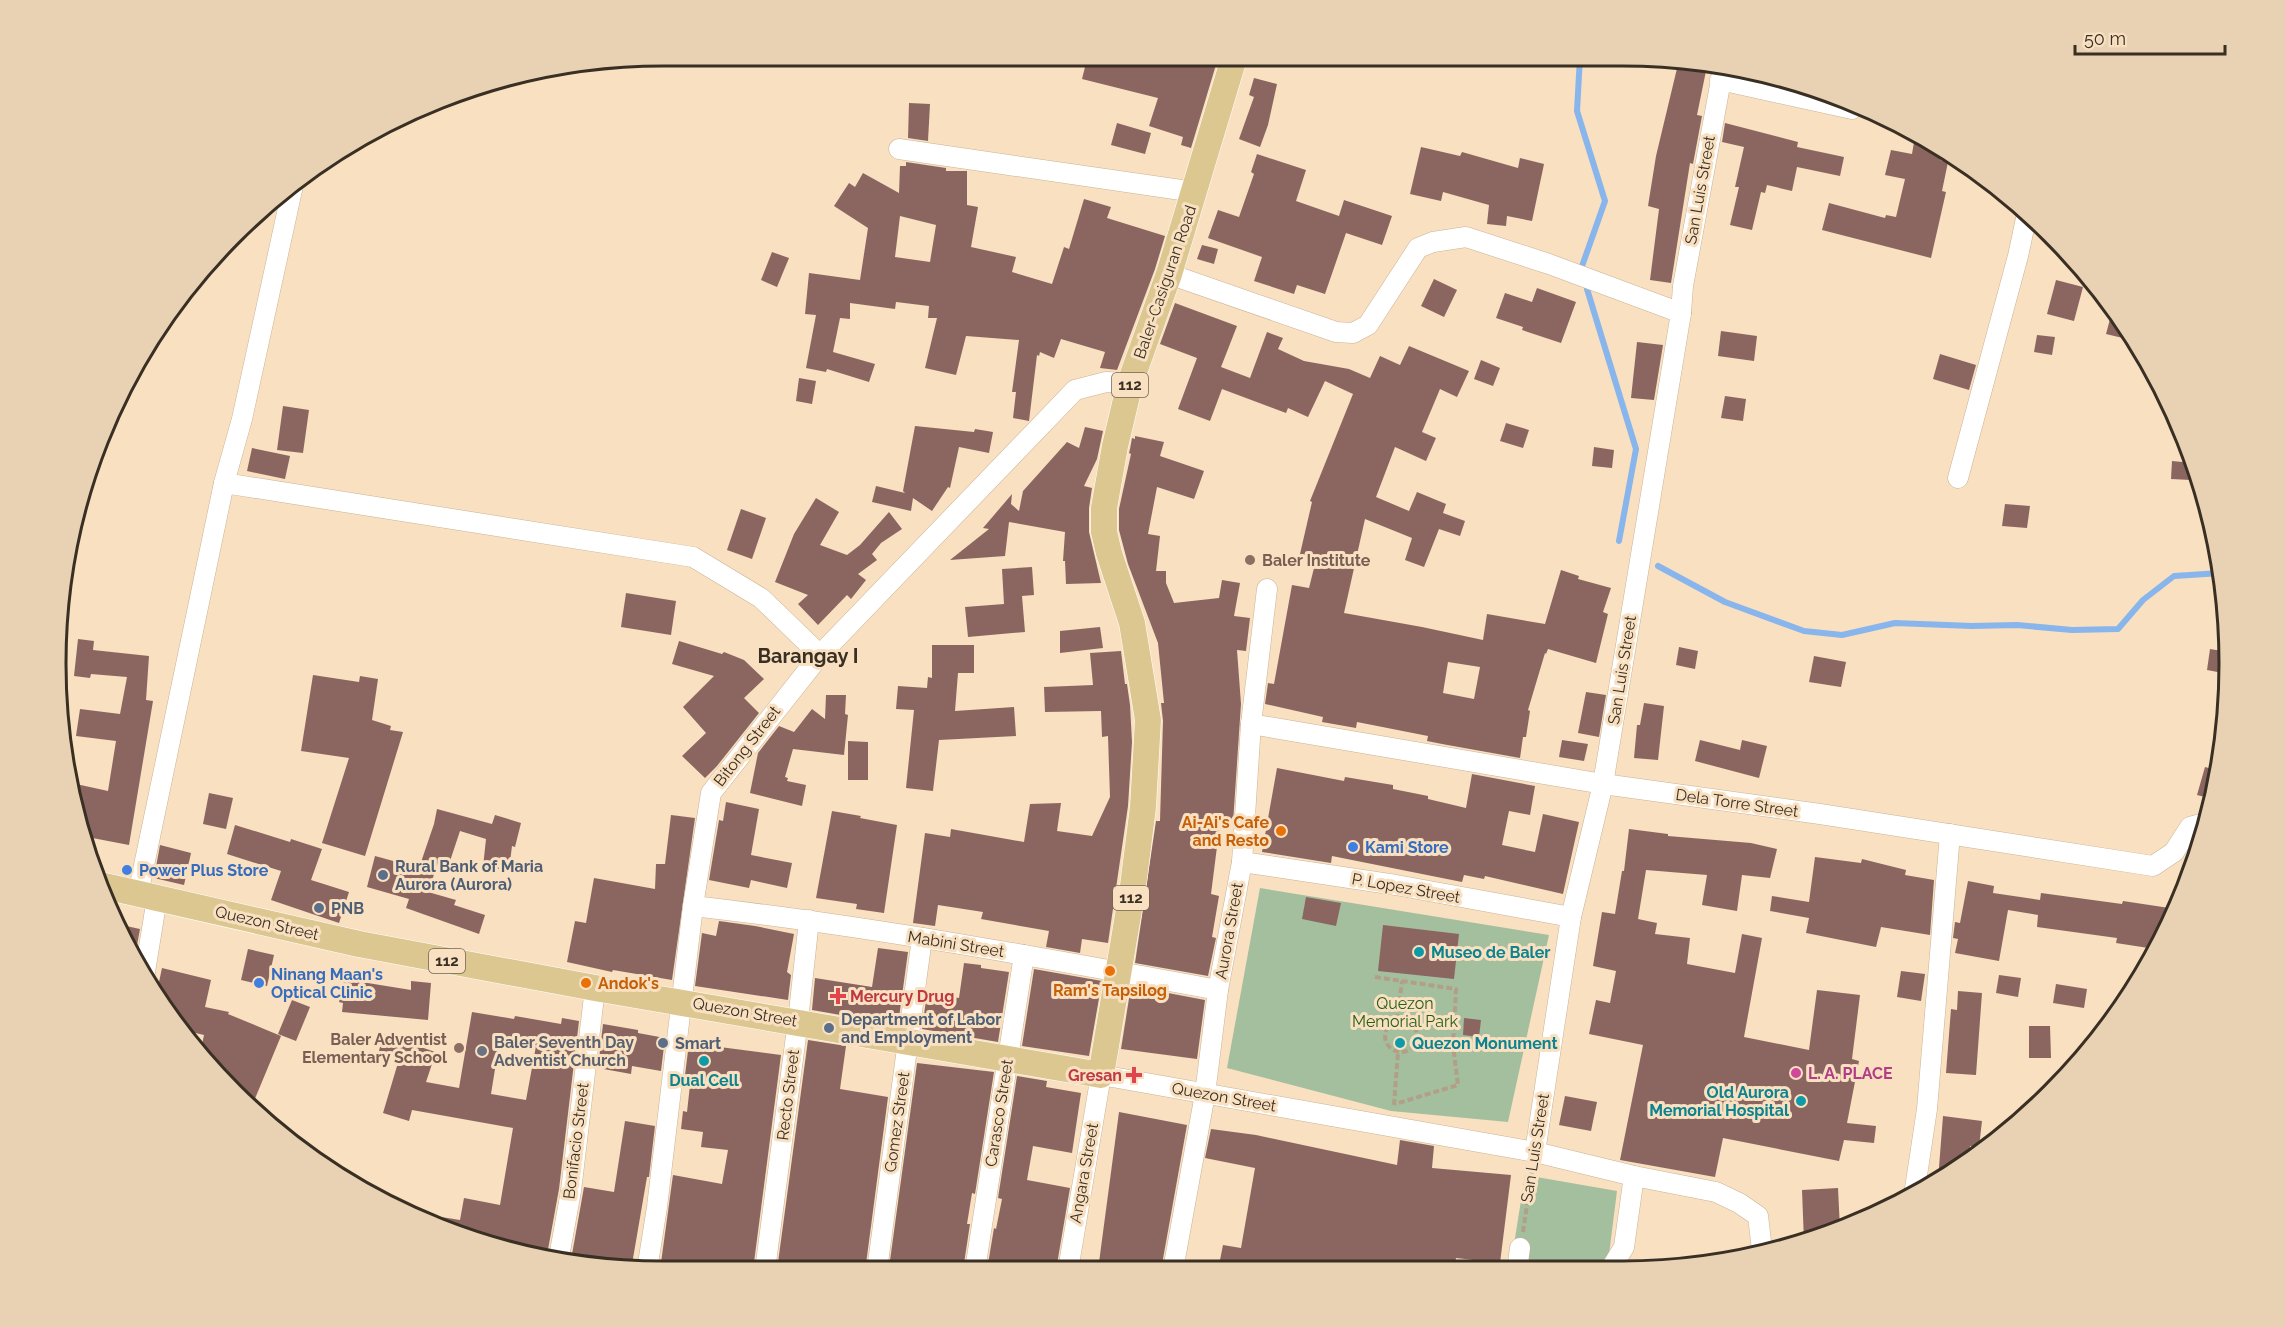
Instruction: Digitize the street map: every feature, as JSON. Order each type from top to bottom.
[{"type":"main road","name":"Baler-Casiguran Road","points":[[1101,1075],[1133,886],[1143,807],[1149,720],[1132,623],[1104,532],[1104,508],[1115,446],[1130,383],[1169,274],[1232,66]]},
{"type":"main road","name":"Quezon Street","points":[[109,887],[359,944],[595,988],[1101,1075]]},
{"type":"street","points":[[1721,75],[1825,102]]},
{"type":"street","name":"San Luis Street","points":[[1535,1152],[1570,917],[1603,784],[1681,313],[1683,286],[1721,75]]},
{"type":"street","points":[[899,149],[1195,192]]},
{"type":"street","points":[[145,960],[148,896],[224,483],[243,420],[290,197]]},
{"type":"street","points":[[1958,478],[2019,256],[2025,223]]},
{"type":"street","points":[[1169,274],[1336,332],[1353,333],[1368,325],[1418,248],[1432,242],[1466,237],[1681,313]]},
{"type":"street","name":"Bitong Street","points":[[648,1261],[693,906],[711,793],[820,655],[1075,390],[1106,382],[1130,383]]},
{"type":"street","points":[[224,483],[693,557],[761,598],[820,655]]},
{"type":"street","name":"Aurora Street","points":[[1175,1261],[1205,1094],[1218,990],[1242,862],[1251,724],[1267,589]]},
{"type":"street","name":"Dela Torre Street","points":[[1251,724],[1603,784],[2153,866],[2174,852],[2190,827],[2197,825]]},
{"type":"street","points":[[1916,1183],[1927,1109],[1950,834]]},
{"type":"street","name":"P. Lopez Street","points":[[1242,862],[1396,885],[1570,917]]},
{"type":"street","name":"Mabini Street","points":[[693,906],[809,920],[922,938],[1218,990]]},
{"type":"street","name":"Recto Street","points":[[766,1261],[809,920]]},
{"type":"street","name":"Gomez Street","points":[[879,1261],[922,938]]},
{"type":"street","name":"Carasco Street","points":[[976,1261],[1024,955]]},
{"type":"street","name":"Bonifacio Street","points":[[560,1252],[571,1191],[595,988]]},
{"type":"street","name":"Quezon Street","points":[[1101,1075],[1535,1152],[1634,1176],[1716,1192],[1739,1203],[1758,1216],[1761,1244]]},
{"type":"street","name":"Angara Street","points":[[1070,1261],[1101,1075]]},
{"type":"street","points":[[1615,1261],[1624,1247],[1634,1176]]},
{"type":"street","points":[[1518,1261],[1520,1248]]},
{"type":"path","points":[[1375,977],[1456,989],[1453,1046],[1458,1085],[1395,1104]]},
{"type":"path","points":[[1396,1020],[1402,981]]},
{"type":"path","points":[[1396,1020],[1408,1021],[1416,1029],[1417,1041],[1410,1050],[1398,1052],[1386,1042],[1387,1027],[1396,1020]]},
{"type":"path","points":[[1388,1126],[1395,1104],[1398,1052]]},
{"type":"path","name":"San Luis Street","points":[[1520,1248],[1535,1152]]},
{"type":"green space","name":"Quezon Memorial Park","points":[[1260,888],[1549,935],[1508,1122],[1391,1111],[1227,1068]]},
{"type":"green space","points":[[1525,1175],[1617,1191],[1608,1261],[1511,1261]]},
{"type":"building","points":[[1085,66],[1216,66],[1191,148],[1181,145],[1183,137],[1149,126],[1158,98],[1082,79]]},
{"type":"building","points":[[1677,69],[1706,72],[1697,115],[1702,116],[1693,164],[1690,163],[1671,283],[1650,280],[1659,209],[1648,206],[1656,156]]},
{"type":"building","points":[[1254,78],[1277,84],[1268,125],[1260,147],[1239,139],[1254,97],[1249,95]]},
{"type":"building","points":[[909,103],[930,104],[928,141],[908,138]]},
{"type":"building","points":[[1117,123],[1151,133],[1145,154],[1111,145]]},
{"type":"building","points":[[1725,123],[1798,142],[1797,147],[1844,157],[1840,176],[1797,167],[1792,191],[1767,185],[1765,193],[1761,192],[1752,230],[1730,225],[1739,187],[1735,187],[1744,147],[1722,142]]},
{"type":"building","points":[[1914,143],[1948,164],[1942,191],[1946,192],[1931,258],[1822,230],[1829,203],[1885,218],[1886,215],[1896,217],[1905,179],[1885,175],[1891,150],[1912,154]]},
{"type":"building","points":[[1421,147],[1460,156],[1462,152],[1518,168],[1520,158],[1544,164],[1532,221],[1507,216],[1506,226],[1487,224],[1489,205],[1443,192],[1441,201],[1410,194]]},
{"type":"building","points":[[1257,154],[1306,170],[1296,201],[1339,216],[1344,200],[1392,216],[1382,245],[1346,233],[1325,294],[1297,285],[1294,294],[1254,281],[1262,257],[1208,238],[1218,210],[1239,217],[1254,174],[1251,172]]},
{"type":"building","points":[[906,162],[946,168],[946,171],[967,171],[967,205],[978,207],[971,247],[1016,257],[1012,272],[1052,284],[1064,247],[1069,249],[1084,199],[1111,207],[1107,218],[1165,236],[1117,370],[1100,368],[1105,352],[1061,339],[1054,358],[1040,352],[1039,356],[1037,355],[1029,421],[1013,418],[1016,392],[1012,392],[1019,340],[966,336],[956,375],[925,368],[937,318],[928,318],[929,306],[896,302],[895,309],[850,303],[850,319],[840,318],[833,352],[875,364],[869,382],[827,369],[826,372],[806,368],[816,315],[805,314],[809,273],[860,280],[868,228],[834,206],[849,183],[855,187],[863,173],[899,193],[900,166],[906,166]],"holes":[[[900,216],[936,225],[930,262],[895,257]]]},
{"type":"building","points":[[1202,245],[1218,249],[1214,264],[1197,259]]},
{"type":"building","points":[[772,252],[789,258],[777,287],[761,280]]},
{"type":"building","points":[[1434,279],[1457,290],[1444,317],[1421,306]]},
{"type":"building","points":[[2056,280],[2083,287],[2074,321],[2047,314]]},
{"type":"building","points":[[1537,288],[1576,302],[1561,343],[1522,330],[1523,327],[1496,318],[1505,293],[1532,302]]},
{"type":"building","points":[[1175,303],[1237,326],[1221,367],[1250,378],[1267,332],[1283,338],[1278,349],[1304,361],[1349,369],[1370,378],[1380,356],[1400,365],[1409,346],[1469,371],[1457,397],[1440,389],[1422,432],[1436,438],[1426,461],[1395,447],[1376,497],[1409,511],[1417,492],[1446,504],[1443,513],[1465,521],[1460,536],[1439,529],[1424,567],[1405,560],[1412,538],[1365,519],[1344,613],[1483,640],[1487,614],[1545,624],[1561,570],[1579,576],[1578,579],[1611,588],[1603,612],[1608,614],[1596,663],[1548,649],[1545,653],[1528,710],[1530,711],[1526,737],[1523,737],[1520,758],[1427,741],[1428,736],[1357,722],[1356,728],[1322,722],[1323,717],[1265,704],[1268,683],[1274,684],[1292,585],[1309,588],[1316,560],[1300,554],[1312,502],[1310,501],[1353,394],[1325,381],[1308,417],[1288,408],[1286,413],[1222,389],[1210,421],[1178,409],[1197,358],[1160,344]],"holes":[[[1448,662],[1480,667],[1474,699],[1443,693]]]},
{"type":"building","points":[[2110,320],[2122,338],[2106,334]]},
{"type":"building","points":[[1721,331],[1757,336],[1754,361],[1718,356]]},
{"type":"building","points":[[2037,335],[2055,337],[2052,355],[2034,352]]},
{"type":"building","points":[[1637,342],[1663,345],[1654,400],[1631,398]]},
{"type":"building","points":[[1940,354],[1976,365],[1969,390],[1933,379]]},
{"type":"building","points":[[1481,360],[1500,368],[1493,386],[1474,379]]},
{"type":"building","points":[[799,378],[816,381],[812,404],[796,401]]},
{"type":"building","points":[[1725,396],[1746,399],[1743,421],[1721,418]]},
{"type":"building","points":[[283,406],[309,410],[303,453],[277,450]]},
{"type":"building","points":[[1506,423],[1529,430],[1523,448],[1500,441]]},
{"type":"building","points":[[915,426],[993,432],[989,453],[959,447],[950,488],[948,487],[932,511],[913,498],[911,511],[872,502],[876,486],[905,493],[903,491]]},
{"type":"building","points":[[1085,427],[1103,431],[1097,459],[1084,486],[1092,488],[1089,532],[1101,583],[1066,584],[1065,561],[1063,561],[1065,532],[1009,522],[1005,556],[950,560],[989,529],[983,528],[1012,494],[1011,504],[1019,511],[1023,491],[1067,442],[1079,448]]},
{"type":"building","points":[[1135,436],[1164,442],[1160,456],[1204,471],[1194,499],[1157,487],[1148,534],[1160,536],[1156,571],[1166,571],[1166,583],[1174,603],[1219,598],[1222,580],[1240,583],[1234,616],[1250,618],[1246,651],[1237,650],[1241,704],[1233,823],[1220,823],[1211,894],[1219,896],[1212,937],[1216,938],[1208,976],[1135,963],[1156,821],[1160,821],[1163,721],[1161,703],[1164,703],[1158,643],[1128,564],[1119,530],[1119,509],[1131,454],[1129,453],[1132,438],[1135,439]]},
{"type":"building","points":[[1594,447],[1614,450],[1612,468],[1592,466]]},
{"type":"building","points":[[252,448],[290,456],[285,479],[247,471]]},
{"type":"building","points":[[2172,461],[2184,462],[2190,480],[2171,479]]},
{"type":"building","points":[[816,498],[839,512],[820,545],[847,555],[860,545],[889,512],[902,529],[881,543],[872,554],[877,560],[858,574],[866,580],[851,599],[847,595],[818,625],[798,604],[808,595],[775,582],[794,534]]},
{"type":"building","points":[[2005,504],[2030,506],[2027,528],[2002,526]]},
{"type":"building","points":[[741,509],[766,518],[752,559],[727,550]]},
{"type":"building","points":[[1032,567],[1034,595],[1022,596],[1025,632],[968,637],[965,607],[1004,604],[1002,569]]},
{"type":"building","points":[[626,593],[676,601],[671,635],[621,627]]},
{"type":"building","points":[[1100,627],[1103,648],[1060,653],[1060,631]]},
{"type":"building","points":[[78,639],[94,641],[93,650],[149,656],[146,700],[153,701],[129,845],[92,838],[78,784],[108,791],[116,741],[76,736],[80,709],[120,714],[127,677],[91,674],[90,678],[74,676]]},
{"type":"building","points":[[679,641],[722,654],[724,652],[744,660],[764,679],[744,698],[759,713],[705,778],[682,756],[706,733],[683,707],[714,676],[672,664]]},
{"type":"building","points":[[932,645],[974,645],[974,673],[958,673],[955,711],[1014,707],[1016,736],[939,740],[933,791],[906,788],[914,710],[896,709],[898,686],[927,688],[928,677],[932,678]]},
{"type":"building","points":[[1679,647],[1698,651],[1695,669],[1676,665]]},
{"type":"building","points":[[2210,649],[2219,650],[2219,672],[2207,670]]},
{"type":"building","points":[[1121,651],[1130,705],[1132,742],[1128,806],[1108,943],[1082,939],[1080,953],[1046,947],[1049,931],[981,919],[983,912],[938,905],[935,926],[913,923],[925,833],[950,837],[951,829],[1024,842],[1030,804],[1061,803],[1057,831],[1092,836],[1110,797],[1108,736],[1102,737],[1101,711],[1045,712],[1044,687],[1093,685],[1090,653]]},
{"type":"building","points":[[1814,656],[1846,662],[1841,687],[1809,682]]},
{"type":"building","points":[[313,675],[359,682],[360,676],[378,679],[372,720],[391,726],[390,730],[403,732],[365,856],[322,843],[349,758],[301,751]]},
{"type":"building","points":[[1586,692],[1606,695],[1599,737],[1578,733]]},
{"type":"building","points":[[826,695],[846,695],[845,714],[848,715],[844,755],[793,749],[785,777],[788,778],[787,781],[806,785],[802,806],[750,793],[758,753],[779,726],[794,732],[812,709],[825,719]]},
{"type":"building","points":[[1644,703],[1664,706],[1658,760],[1634,758],[1637,725],[1640,725]]},
{"type":"building","points":[[1562,740],[1588,744],[1584,761],[1559,757]]},
{"type":"building","points":[[1700,740],[1740,750],[1742,740],[1767,746],[1759,778],[1695,761]]},
{"type":"building","points":[[848,741],[868,742],[868,780],[848,780]]},
{"type":"building","points":[[2205,767],[2210,768],[2204,797],[2197,795]]},
{"type":"building","points":[[1277,768],[1344,781],[1345,777],[1393,785],[1393,789],[1428,796],[1428,799],[1466,808],[1472,774],[1535,786],[1530,815],[1509,811],[1502,845],[1535,852],[1543,814],[1579,822],[1563,894],[1485,876],[1484,879],[1464,875],[1462,882],[1332,856],[1331,863],[1262,852]]},
{"type":"building","points":[[209,793],[233,798],[226,829],[203,824]]},
{"type":"building","points":[[726,802],[759,809],[751,855],[792,863],[787,888],[751,880],[749,888],[709,880],[719,820],[723,821]]},
{"type":"building","points":[[437,809],[492,824],[495,815],[521,823],[515,847],[512,846],[509,870],[483,867],[486,839],[460,831],[450,861],[440,857],[428,892],[456,900],[454,905],[485,915],[479,934],[406,908],[409,899],[367,887],[375,856],[419,868]]},
{"type":"building","points":[[832,811],[897,825],[884,913],[856,909],[857,904],[816,898]]},
{"type":"building","points":[[671,815],[695,818],[672,980],[613,970],[612,972],[567,962],[575,921],[586,923],[594,878],[655,889],[656,864],[665,864]]},
{"type":"building","points":[[235,825],[322,849],[311,880],[349,892],[339,923],[271,900],[281,871],[227,854]]},
{"type":"building","points":[[1629,829],[1668,834],[1668,836],[1751,843],[1777,849],[1770,878],[1742,875],[1737,911],[1702,905],[1707,875],[1646,870],[1638,919],[1657,923],[1655,934],[1690,938],[1687,964],[1735,973],[1742,934],[1762,938],[1744,1037],[1809,1050],[1817,990],[1860,995],[1852,1059],[1859,1061],[1847,1123],[1876,1126],[1874,1143],[1844,1140],[1839,1161],[1723,1138],[1715,1177],[1620,1160],[1643,1045],[1589,1034],[1596,1000],[1610,1003],[1616,971],[1593,966],[1602,912],[1615,914],[1622,871],[1624,871]]},
{"type":"building","points":[[160,845],[191,853],[184,885],[154,878]]},
{"type":"building","points":[[1815,857],[1861,863],[1862,859],[1906,870],[1905,875],[1934,880],[1930,935],[1881,927],[1876,947],[1806,933],[1809,918],[1770,911],[1772,896],[1809,902]]},
{"type":"building","points":[[1968,881],[1994,886],[1993,893],[2040,900],[2041,893],[2167,908],[2147,948],[2116,943],[2117,938],[2037,927],[2038,915],[2008,910],[1999,961],[1955,953],[1958,939],[1953,938],[1955,922],[1960,923]]},
{"type":"building","points":[[1306,897],[1341,903],[1336,926],[1302,919]]},
{"type":"building","points":[[719,921],[794,934],[787,972],[791,975],[788,1000],[695,986],[702,933],[716,936]]},
{"type":"building","name":"Museo de Baler","points":[[1383,925],[1459,934],[1454,979],[1378,971]]},
{"type":"building","points":[[127,926],[140,929],[137,945]]},
{"type":"building","points":[[878,948],[908,952],[898,1025],[812,1010],[815,978],[872,987]]},
{"type":"building","points":[[248,949],[274,955],[267,986],[241,980]]},
{"type":"building","points":[[964,963],[1009,972],[998,1042],[922,1029],[927,993],[959,998]]},
{"type":"building","points":[[162,968],[211,980],[205,1007],[229,1012],[228,1014],[281,1036],[255,1099],[202,1043],[204,1035],[194,1033],[189,1027],[159,982]]},
{"type":"building","points":[[1034,969],[1102,981],[1089,1056],[1022,1046]]},
{"type":"building","points":[[1901,971],[1925,974],[1921,1001],[1897,997]]},
{"type":"building","points":[[1999,975],[2021,978],[2018,997],[1996,993]]},
{"type":"building","points":[[343,979],[411,990],[411,981],[431,983],[428,1020],[342,1012],[343,1003],[339,1002]]},
{"type":"building","points":[[2056,984],[2087,989],[2084,1008],[2053,1003]]},
{"type":"building","points":[[1131,986],[1205,1000],[1197,1059],[1121,1049]]},
{"type":"building","points":[[1958,991],[1982,993],[1976,1075],[1946,1073],[1951,1009],[1957,1010]]},
{"type":"building","points":[[292,1000],[310,1007],[296,1041],[278,1034]]},
{"type":"building","points":[[472,1012],[561,1024],[562,1018],[579,1021],[559,1189],[548,1250],[509,1241],[435,1216],[460,1220],[464,1198],[500,1205],[513,1128],[412,1110],[409,1121],[383,1113],[400,1056],[379,1051],[383,1034],[441,1054],[437,1065],[432,1064],[426,1082],[459,1088]],"holes":[[[500,1038],[535,1043],[526,1100],[491,1094]]]},
{"type":"building","points":[[1464,1018],[1481,1020],[1479,1037],[1463,1035]]},
{"type":"building","points":[[603,1024],[638,1030],[638,1033],[665,1038],[661,1071],[632,1066],[631,1074],[598,1068]]},
{"type":"building","points":[[2029,1026],[2050,1026],[2051,1058],[2029,1058]]},
{"type":"building","points":[[808,1040],[846,1046],[840,1089],[888,1097],[866,1261],[778,1261]]},
{"type":"building","points":[[689,1043],[781,1055],[754,1261],[661,1261],[673,1175],[722,1184],[728,1150],[701,1147],[703,1132],[681,1129],[683,1111],[687,1112],[691,1076],[685,1075]]},
{"type":"building","points":[[917,1063],[994,1072],[975,1194],[972,1193],[967,1224],[970,1224],[964,1261],[890,1261]]},
{"type":"building","points":[[1017,1076],[1047,1081],[1046,1087],[1081,1093],[1072,1153],[1033,1146],[1027,1180],[1070,1188],[1058,1261],[988,1261],[1002,1199],[998,1198]]},
{"type":"building","points":[[1565,1096],[1597,1102],[1591,1131],[1559,1125]]},
{"type":"building","points":[[1119,1112],[1187,1125],[1163,1261],[1099,1261]]},
{"type":"building","points":[[1943,1116],[1982,1121],[1980,1142],[1939,1169]]},
{"type":"building","points":[[625,1121],[655,1126],[649,1177],[647,1177],[633,1260],[572,1254],[584,1187],[614,1192]]},
{"type":"building","points":[[1211,1129],[1256,1135],[1397,1165],[1400,1140],[1434,1146],[1432,1168],[1511,1175],[1500,1261],[1456,1258],[1456,1261],[1220,1261],[1223,1245],[1241,1248],[1255,1168],[1205,1158]]},
{"type":"building","points":[[1838,1188],[1840,1220],[1804,1232],[1802,1190]]},
{"type":"waterway","points":[[1580,66],[1577,111],[1605,201],[1581,269]]},
{"type":"waterway","points":[[1587,289],[1636,449],[1619,541]]},
{"type":"waterway","points":[[1658,566],[1725,602],[1804,631],[1842,635],[1895,623],[2017,625],[2072,630],[2118,629],[2143,600],[2174,576],[2212,574]]},
{"type":"place","name":"Baler Institute","points":[[1250,560]]},
{"type":"place","name":"Ai-Ai's Cafe and Resto","points":[[1281,831]]},
{"type":"place","name":"Kami Store","points":[[1353,847]]},
{"type":"place","name":"Power Plus Store","points":[[127,870]]},
{"type":"place","name":"Rural Bank of Maria Aurora (Aurora)","points":[[383,875]]},
{"type":"place","name":"PNB","points":[[319,908]]},
{"type":"place","name":"Museo de Baler","points":[[1419,952]]},
{"type":"place","name":"Ram's Tapsilog","points":[[1110,971]]},
{"type":"place","name":"Ninang Maan's Optical Clinic","points":[[259,983]]},
{"type":"place","name":"Andok's","points":[[586,983]]},
{"type":"place","name":"Mercury Drug","points":[[838,996]]},
{"type":"place","name":"Department of Labor and Employment","points":[[829,1028]]},
{"type":"place","name":"Smart","points":[[663,1043]]},
{"type":"place","name":"Quezon Monument","points":[[1400,1043]]},
{"type":"place","name":"Baler Adventist Elementary School","points":[[459,1048]]},
{"type":"place","name":"Baler Seventh Day Adventist Church","points":[[482,1051]]},
{"type":"place","name":"Dual Cell","points":[[704,1061]]},
{"type":"place","name":"L. A. PLACE","points":[[1796,1073]]},
{"type":"place","name":"Gresan","points":[[1134,1075]]},
{"type":"place","name":"Old Aurora Memorial Hospital","points":[[1801,1101]]},
{"type":"district","name":"Barangay I","points":[[808,656]]}]
